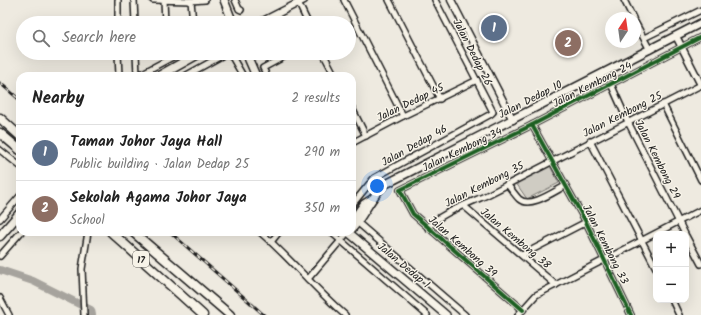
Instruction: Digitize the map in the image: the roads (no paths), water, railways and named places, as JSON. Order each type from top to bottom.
[{"type":"main road","points":[[224,0],[230,16]]},
{"type":"main road","name":"Jalan Dedap 10","points":[[356,216],[364,204],[384,185],[701,23]]},
{"type":"main road","points":[[166,72],[187,60]]},
{"type":"main road","points":[[249,60],[254,72]]},
{"type":"main road","points":[[0,118],[16,132]]},
{"type":"main road","points":[[0,133],[16,147]]},
{"type":"main road","points":[[0,236],[16,218]]},
{"type":"main road","name":"17","points":[[115,236],[203,315]]},
{"type":"main road","name":"17","points":[[138,236],[230,315]]},
{"type":"main road","name":"Jalan Dedap 1","points":[[354,236],[446,315]]},
{"type":"street","points":[[118,0],[118,16]]},
{"type":"street","points":[[134,0],[135,16]]},
{"type":"street","points":[[153,0],[205,0]]},
{"type":"street","points":[[164,0],[165,16]]},
{"type":"street","points":[[235,0],[239,9],[241,10]]},
{"type":"street","points":[[344,0],[352,16]]},
{"type":"street","points":[[389,0],[440,99]]},
{"type":"street","name":"Jalan Dedap 26","points":[[436,0],[493,112]]},
{"type":"street","points":[[452,0],[513,120]]},
{"type":"street","points":[[624,0],[630,12]]},
{"type":"street","points":[[191,1],[192,16]]},
{"type":"street","points":[[272,16],[300,1],[305,16]]},
{"type":"street","points":[[644,38],[701,10]]},
{"type":"street","points":[[356,24],[403,116]]},
{"type":"street","points":[[641,33],[650,50]]},
{"type":"street","points":[[676,36],[701,85]]},
{"type":"street","name":"Jalan Kembong 24","points":[[532,125],[701,37]]},
{"type":"street","points":[[118,60],[119,72]]},
{"type":"street","points":[[136,60],[137,72]]},
{"type":"street","points":[[192,72],[214,60]]},
{"type":"street","points":[[234,60],[241,72]]},
{"type":"street","points":[[265,72],[263,68],[278,60]]},
{"type":"street","points":[[327,60],[333,72]]},
{"type":"street","points":[[145,72],[166,61]]},
{"type":"street","name":"Jalan Dedap 45","points":[[356,142],[403,116],[476,80]]},
{"type":"street","name":"Jalan Kembong 29","points":[[610,84],[684,231]]},
{"type":"street","name":"Jalan Kembong 25","points":[[552,161],[701,85]]},
{"type":"street","points":[[663,104],[701,180]]},
{"type":"street","name":"Jalan Dedap 46","points":[[356,200],[374,178],[493,112]]},
{"type":"street","points":[[356,118],[366,136]]},
{"type":"street","name":"Jalan Kembong 33","points":[[532,125],[586,222],[631,315]]},
{"type":"street","name":"Jalan Kembong 34","points":[[400,190],[532,125]]},
{"type":"street","points":[[590,141],[656,267]]},
{"type":"street","points":[[0,150],[16,163]]},
{"type":"street","name":"Jalan Kembong 35","points":[[428,228],[432,222],[552,161]]},
{"type":"street","points":[[507,184],[519,199],[528,203],[535,202],[566,186]]},
{"type":"street","name":"Jalan Kembong 39","points":[[400,190],[413,214],[523,310]]},
{"type":"street","points":[[0,219],[16,201]]},
{"type":"street","name":"Jalan Kembong 38","points":[[464,206],[556,285]]},
{"type":"street","points":[[518,315],[536,295],[701,210]]},
{"type":"street","points":[[356,221],[465,315]]},
{"type":"street","points":[[522,255],[586,222]]},
{"type":"street","points":[[0,256],[18,236]]},
{"type":"street","points":[[84,314],[82,269],[87,236]]},
{"type":"street","points":[[264,236],[345,315]]},
{"type":"street","points":[[271,242],[276,236]]},
{"type":"street","points":[[336,236],[427,315]]},
{"type":"street","points":[[308,279],[344,236]]},
{"type":"street","name":"Jalan Kembong 29","points":[[689,241],[701,264]]},
{"type":"street","points":[[0,298],[9,315]]},
{"type":"street","points":[[673,303],[679,315]]},
{"type":"waterway","points":[[0,270],[33,281],[91,310],[92,315]]},
{"type":"railway","points":[[0,83],[16,97]]},
{"type":"railway","points":[[175,236],[264,315]]},
{"type":"place","name":"Taman Johor Jaya Hall","points":[[494,28]]},
{"type":"place","name":"Sekolah Agama Johor Jaya","points":[[568,43]]}]
